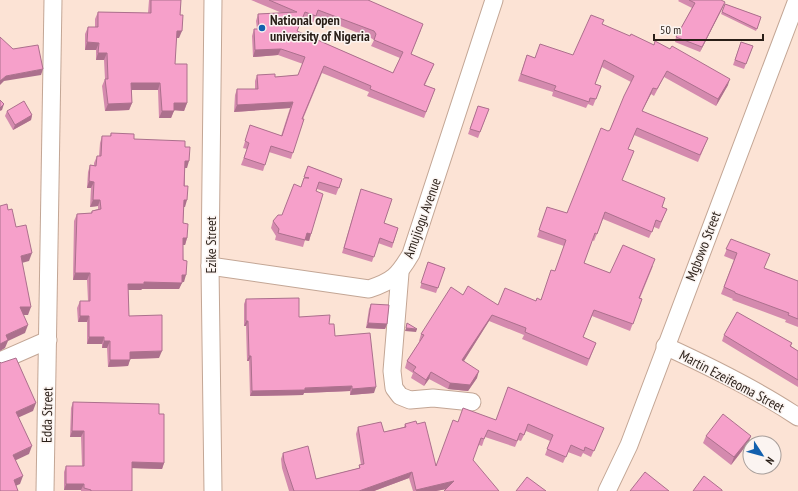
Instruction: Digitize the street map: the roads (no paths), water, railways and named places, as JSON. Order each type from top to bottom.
[{"type":"street","name":"Edda Street","points":[[45,491],[53,0]]},
{"type":"street","name":"Ezike Street","points":[[213,0],[210,266],[213,491]]},
{"type":"street","name":"Amujiogu Avenue","points":[[210,266],[368,289],[385,283],[400,273],[411,254],[494,0]]},
{"type":"street","name":"Mgbowo Street","points":[[607,491],[629,445],[665,346],[797,0]]},
{"type":"street","points":[[400,273],[392,371],[394,388],[400,396],[410,400],[433,398],[472,402]]},
{"type":"street","points":[[0,361],[48,340]]},
{"type":"street","name":"Martin Ezeifeoma Street","points":[[665,346],[723,373],[769,398],[798,417]]},
{"type":"place","name":"National open university of Nigeria","points":[[262,28]]}]
